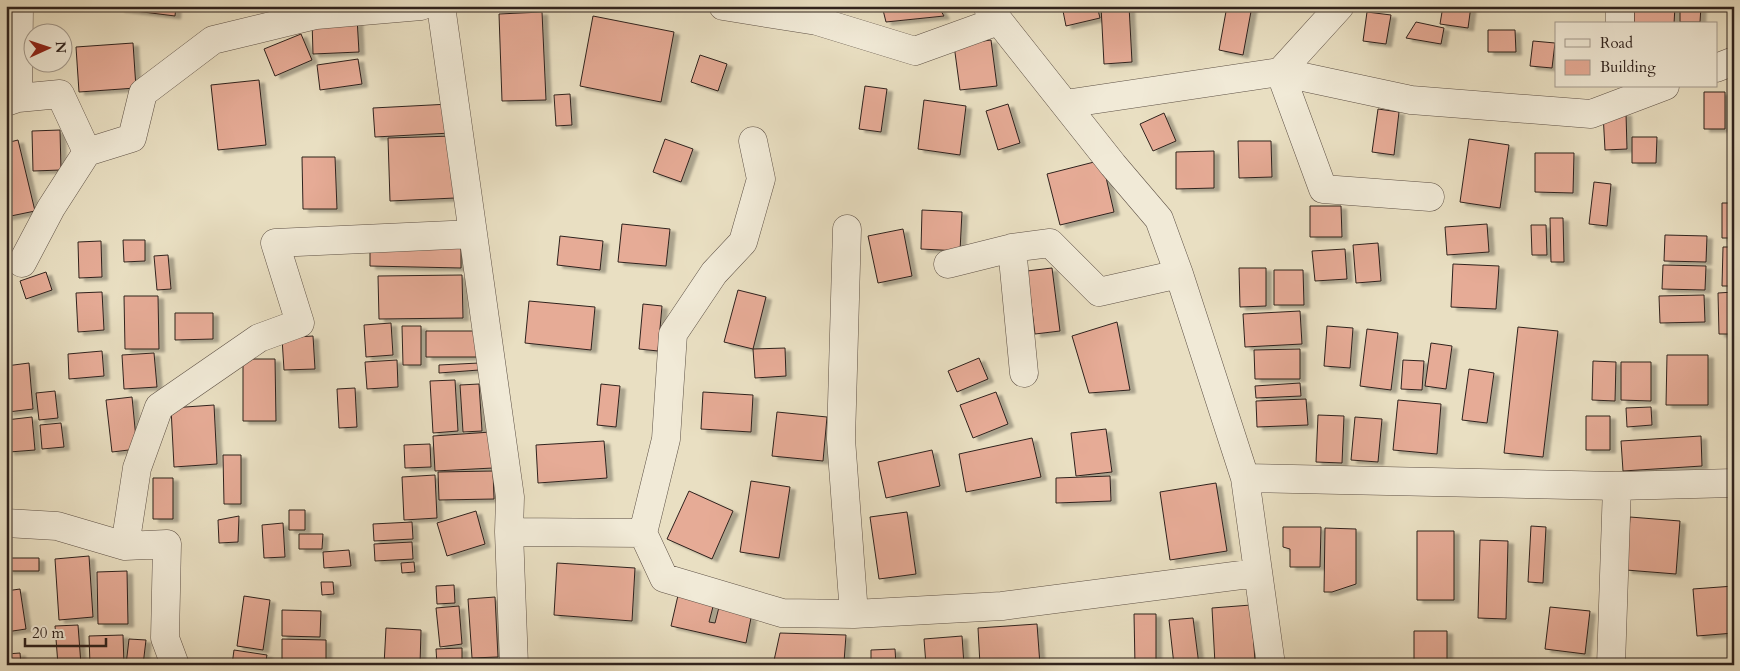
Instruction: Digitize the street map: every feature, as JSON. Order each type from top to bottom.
[{"type":"street","points":[[19,6],[12,100],[60,94],[87,152]]},
{"type":"street","points":[[22,263],[51,208],[87,152],[132,138],[143,93],[213,40],[316,15],[421,6]]},
{"type":"street","points":[[441,6],[510,497],[509,532],[514,665]]},
{"type":"street","points":[[724,6],[817,21],[915,51],[993,13],[1064,104],[1159,219],[1179,274],[1245,478],[1271,665]]},
{"type":"street","points":[[1280,72],[1340,6]]},
{"type":"street","points":[[1620,6],[1620,22]]},
{"type":"street","points":[[1718,67],[1734,61]]},
{"type":"street","points":[[1064,104],[1280,72],[1411,100],[1591,114],[1621,94],[1654,88]]},
{"type":"street","points":[[1280,72],[1323,189],[1430,198]]},
{"type":"street","points":[[753,141],[761,179],[743,242],[714,273],[673,334],[666,439],[643,533],[664,578],[782,613],[854,614],[1002,606],[1257,573]]},
{"type":"street","points":[[847,229],[841,439],[854,614]]},
{"type":"street","points":[[125,546],[137,468],[159,407],[259,338],[300,323],[275,243],[473,234]]},
{"type":"street","points":[[948,264],[1012,248],[1050,242],[1098,292],[1179,274]]},
{"type":"street","points":[[1012,248],[1024,373]]},
{"type":"street","points":[[1245,478],[1618,486],[1734,483]]},
{"type":"street","points":[[1611,665],[1618,486]]},
{"type":"street","points":[[6,523],[57,526],[125,546],[167,544],[165,638],[175,665]]},
{"type":"street","points":[[509,532],[643,533]]},
{"type":"building","points":[[119,6],[176,6],[175,16],[119,9]]},
{"type":"building","points":[[882,6],[938,6],[944,16],[886,22]]},
{"type":"building","points":[[1062,6],[1097,6],[1100,18],[1066,26]]},
{"type":"building","points":[[1101,6],[1129,6],[1132,62],[1104,64]]},
{"type":"building","points":[[1227,6],[1252,6],[1243,55],[1219,50]]},
{"type":"building","points":[[1443,6],[1471,6],[1468,28],[1440,24]]},
{"type":"building","points":[[1634,6],[1675,6],[1674,22],[1634,22]]},
{"type":"building","points":[[1680,6],[1701,6],[1700,22],[1680,22]]},
{"type":"building","points":[[542,12],[546,100],[502,101],[499,14]]},
{"type":"building","points":[[1367,12],[1391,15],[1386,44],[1363,41]]},
{"type":"building","points":[[593,16],[674,32],[661,102],[580,86]]},
{"type":"building","points":[[357,18],[359,52],[313,54],[312,20]]},
{"type":"building","points":[[1416,22],[1444,28],[1441,44],[1406,38]]},
{"type":"building","points":[[1488,30],[1515,30],[1516,52],[1488,52]]},
{"type":"building","points":[[301,34],[312,60],[275,76],[264,49]]},
{"type":"building","points":[[991,40],[997,86],[960,90],[954,45]]},
{"type":"building","points":[[1533,41],[1555,43],[1552,68],[1530,66]]},
{"type":"building","points":[[133,43],[136,88],[79,92],[76,47]]},
{"type":"building","points":[[700,55],[727,64],[718,91],[691,82]]},
{"type":"building","points":[[358,59],[362,84],[320,90],[317,65]]},
{"type":"building","points":[[259,80],[266,145],[218,150],[211,85]]},
{"type":"building","points":[[865,86],[887,89],[881,132],[859,129]]},
{"type":"building","points":[[1704,92],[1725,92],[1725,129],[1704,129]]},
{"type":"building","points":[[570,94],[572,125],[556,126],[554,95]]},
{"type":"building","points":[[924,100],[966,106],[960,155],[918,149]]},
{"type":"building","points":[[450,104],[451,133],[375,137],[373,108]]},
{"type":"building","points":[[1008,104],[1020,143],[998,150],[986,111]]},
{"type":"building","points":[[1378,109],[1399,112],[1394,155],[1372,152]]},
{"type":"building","points":[[1164,113],[1176,141],[1153,151],[1140,124]]},
{"type":"building","points":[[1603,113],[1626,113],[1627,149],[1605,150]]},
{"type":"building","points":[[60,130],[61,170],[33,171],[32,131]]},
{"type":"building","points":[[453,136],[455,198],[390,201],[388,138]]},
{"type":"building","points":[[1632,137],[1657,137],[1656,163],[1632,163]]},
{"type":"building","points":[[665,139],[693,149],[681,182],[653,172]]},
{"type":"building","points":[[1469,139],[1509,145],[1500,208],[1460,202]]},
{"type":"building","points":[[18,140],[35,211],[6,217],[6,143]]},
{"type":"building","points":[[1238,141],[1271,141],[1272,177],[1239,178]]},
{"type":"building","points":[[1214,151],[1214,188],[1176,189],[1176,152]]},
{"type":"building","points":[[1535,153],[1574,153],[1573,193],[1535,192]]},
{"type":"building","points":[[302,157],[335,157],[337,209],[303,209]]},
{"type":"building","points":[[1102,160],[1114,212],[1060,225],[1047,174]]},
{"type":"building","points":[[1594,182],[1611,184],[1607,226],[1589,224]]},
{"type":"building","points":[[1722,203],[1734,203],[1734,238],[1722,238]]},
{"type":"building","points":[[1310,206],[1341,206],[1342,237],[1310,237]]},
{"type":"building","points":[[922,210],[962,212],[960,251],[921,249]]},
{"type":"building","points":[[1550,218],[1563,218],[1564,262],[1551,262]]},
{"type":"building","points":[[622,224],[670,229],[666,266],[618,262]]},
{"type":"building","points":[[1487,224],[1489,252],[1447,255],[1445,227]]},
{"type":"building","points":[[1531,225],[1546,225],[1547,255],[1532,255]]},
{"type":"building","points":[[903,229],[912,276],[878,283],[868,236]]},
{"type":"building","points":[[1665,235],[1707,236],[1706,262],[1664,261]]},
{"type":"building","points":[[560,236],[603,241],[600,270],[557,265]]},
{"type":"building","points":[[123,240],[145,240],[145,261],[124,262]]},
{"type":"building","points":[[101,241],[102,277],[79,278],[78,242]]},
{"type":"building","points":[[1378,243],[1381,281],[1356,283],[1353,245]]},
{"type":"building","points":[[370,244],[461,246],[461,268],[370,266]]},
{"type":"building","points":[[1723,247],[1734,247],[1734,286],[1722,286]]},
{"type":"building","points":[[1345,249],[1347,279],[1315,281],[1312,251]]},
{"type":"building","points":[[168,255],[171,289],[157,290],[154,256]]},
{"type":"building","points":[[1453,264],[1499,266],[1496,309],[1451,307]]},
{"type":"building","points":[[1663,265],[1706,266],[1705,290],[1662,289]]},
{"type":"building","points":[[1052,268],[1060,331],[1035,334],[1027,271]]},
{"type":"building","points":[[1239,268],[1266,268],[1266,306],[1240,307]]},
{"type":"building","points":[[1274,270],[1303,270],[1304,305],[1274,305]]},
{"type":"building","points":[[46,272],[52,290],[26,299],[20,281]]},
{"type":"building","points":[[462,275],[463,318],[379,319],[378,276]]},
{"type":"building","points":[[738,290],[766,297],[753,349],[724,342]]},
{"type":"building","points":[[102,292],[104,330],[78,332],[76,293]]},
{"type":"building","points":[[1734,292],[1734,334],[1719,334],[1718,293]]},
{"type":"building","points":[[1704,295],[1705,322],[1660,323],[1659,296]]},
{"type":"building","points":[[124,296],[158,296],[159,349],[125,349]]},
{"type":"building","points":[[529,301],[595,307],[591,350],[525,343]]},
{"type":"building","points":[[643,304],[662,306],[658,351],[639,349]]},
{"type":"building","points":[[1300,311],[1302,344],[1245,347],[1243,314]]},
{"type":"building","points":[[175,313],[213,313],[213,339],[175,340]]},
{"type":"building","points":[[1117,322],[1130,390],[1089,393],[1072,336]]},
{"type":"building","points":[[391,323],[393,355],[366,357],[364,325]]},
{"type":"building","points":[[402,326],[421,326],[421,365],[403,365]]},
{"type":"building","points":[[1327,326],[1353,328],[1350,368],[1324,366]]},
{"type":"building","points":[[1518,327],[1558,331],[1543,457],[1504,453]]},
{"type":"building","points":[[1367,329],[1398,333],[1391,390],[1360,386]]},
{"type":"building","points":[[426,331],[479,331],[479,357],[426,357]]},
{"type":"building","points":[[313,336],[315,369],[284,370],[282,338]]},
{"type":"building","points":[[1431,343],[1452,346],[1446,389],[1425,386]]},
{"type":"building","points":[[785,348],[786,376],[755,378],[753,349]]},
{"type":"building","points":[[1300,349],[1300,379],[1255,379],[1254,350]]},
{"type":"building","points":[[102,351],[104,376],[69,379],[68,354]]},
{"type":"building","points":[[154,353],[157,387],[124,389],[122,355]]},
{"type":"building","points":[[1667,355],[1708,355],[1708,405],[1666,405]]},
{"type":"building","points":[[979,358],[988,379],[957,392],[948,371]]},
{"type":"building","points":[[243,359],[275,359],[276,421],[243,421]]},
{"type":"building","points":[[397,360],[398,387],[367,389],[365,362]]},
{"type":"building","points":[[1403,360],[1424,361],[1422,390],[1401,389]]},
{"type":"building","points":[[1593,361],[1616,362],[1615,401],[1592,400]]},
{"type":"building","points":[[1621,362],[1651,362],[1651,401],[1621,400]]},
{"type":"building","points":[[29,363],[33,409],[8,412],[6,366]]},
{"type":"building","points":[[479,363],[479,370],[439,373],[439,365]]},
{"type":"building","points":[[1469,369],[1494,373],[1487,423],[1462,420]]},
{"type":"building","points":[[455,380],[458,431],[433,433],[430,381]]},
{"type":"building","points":[[1300,383],[1301,396],[1256,398],[1255,386]]},
{"type":"building","points":[[479,384],[482,431],[463,432],[460,385]]},
{"type":"building","points":[[601,384],[620,386],[616,427],[597,425]]},
{"type":"building","points":[[355,388],[357,427],[339,428],[337,389]]},
{"type":"building","points":[[55,391],[58,418],[39,420],[36,393]]},
{"type":"building","points":[[703,392],[753,395],[751,432],[701,429]]},
{"type":"building","points":[[996,392],[1008,424],[973,438],[960,405]]},
{"type":"building","points":[[132,397],[137,449],[112,452],[106,400]]},
{"type":"building","points":[[1306,399],[1308,425],[1257,427],[1256,401]]},
{"type":"building","points":[[1398,400],[1441,404],[1437,454],[1393,450]]},
{"type":"building","points":[[214,405],[217,464],[174,467],[171,408]]},
{"type":"building","points":[[1651,407],[1652,425],[1627,427],[1626,408]]},
{"type":"building","points":[[777,412],[827,417],[823,461],[772,456]]},
{"type":"building","points":[[1318,415],[1344,416],[1342,463],[1316,462]]},
{"type":"building","points":[[1586,416],[1610,416],[1610,450],[1586,450]]},
{"type":"building","points":[[32,417],[35,450],[9,452],[6,420]]},
{"type":"building","points":[[1355,417],[1382,419],[1378,462],[1351,460]]},
{"type":"building","points":[[61,423],[64,447],[42,449],[40,425]]},
{"type":"building","points":[[1106,429],[1112,472],[1076,476],[1071,433]]},
{"type":"building","points":[[491,432],[493,468],[435,471],[433,436]]},
{"type":"building","points":[[1701,436],[1702,466],[1623,471],[1621,441]]},
{"type":"building","points":[[1032,438],[1041,477],[966,492],[959,454]]},
{"type":"building","points":[[604,441],[607,478],[538,483],[536,445]]},
{"type":"building","points":[[430,444],[431,467],[405,468],[404,445]]},
{"type":"building","points":[[932,450],[940,486],[886,498],[878,462]]},
{"type":"building","points":[[223,455],[241,455],[241,504],[224,504]]},
{"type":"building","points":[[493,471],[494,499],[439,500],[438,472]]},
{"type":"building","points":[[435,475],[437,518],[404,520],[402,477]]},
{"type":"building","points":[[1110,476],[1111,501],[1056,503],[1056,478]]},
{"type":"building","points":[[153,478],[173,478],[173,519],[153,519]]},
{"type":"building","points":[[751,481],[790,487],[779,558],[740,552]]},
{"type":"building","points":[[1216,483],[1227,551],[1170,560],[1160,492]]},
{"type":"building","points":[[689,491],[733,511],[712,559],[667,539]]},
{"type":"building","points":[[289,510],[305,510],[305,530],[289,530]]},
{"type":"building","points":[[476,511],[485,544],[447,556],[437,523]]},
{"type":"building","points":[[907,512],[916,574],[879,579],[870,517]]},
{"type":"building","points":[[239,516],[238,542],[219,543],[218,520]]},
{"type":"building","points":[[1630,517],[1680,521],[1676,574],[1626,570]]},
{"type":"building","points":[[412,522],[413,539],[374,541],[373,524]]},
{"type":"building","points":[[283,523],[285,557],[264,558],[262,525]]},
{"type":"building","points":[[1531,526],[1546,527],[1543,583],[1528,582]]},
{"type":"building","points":[[1283,527],[1321,527],[1320,567],[1290,567],[1290,549],[1283,547]]},
{"type":"building","points":[[1325,528],[1356,529],[1356,584],[1332,592],[1324,592]]},
{"type":"building","points":[[1417,531],[1454,531],[1454,600],[1417,600]]},
{"type":"building","points":[[299,534],[323,534],[322,549],[299,549]]},
{"type":"building","points":[[1480,540],[1508,541],[1506,619],[1478,618]]},
{"type":"building","points":[[412,542],[413,559],[375,561],[374,544]]},
{"type":"building","points":[[349,550],[351,566],[324,568],[323,552]]},
{"type":"building","points":[[89,556],[93,617],[59,620],[55,559]]},
{"type":"building","points":[[8,558],[39,558],[39,571],[7,571]]},
{"type":"building","points":[[414,562],[415,572],[402,573],[401,563]]},
{"type":"building","points":[[557,563],[635,568],[632,621],[554,615]]},
{"type":"building","points":[[127,571],[128,624],[98,624],[97,572]]},
{"type":"building","points":[[321,582],[333,582],[334,594],[322,595]]},
{"type":"building","points":[[454,585],[455,603],[437,604],[436,586]]},
{"type":"building","points":[[1734,586],[1734,633],[1697,636],[1693,589]]},
{"type":"building","points":[[20,589],[26,629],[6,632],[6,591]]},
{"type":"building","points":[[679,591],[715,599],[709,622],[715,623],[720,603],[751,618],[746,643],[671,626]]},
{"type":"building","points":[[244,596],[270,600],[263,650],[237,646]]},
{"type":"building","points":[[495,597],[498,657],[472,658],[468,599]]},
{"type":"building","points":[[1251,605],[1255,661],[1215,664],[1212,608]]},
{"type":"building","points":[[459,606],[462,644],[440,647],[436,608]]},
{"type":"building","points":[[1550,607],[1590,611],[1585,654],[1545,649]]},
{"type":"building","points":[[282,610],[321,611],[320,637],[282,636]]},
{"type":"building","points":[[1134,614],[1156,614],[1156,665],[1135,665]]},
{"type":"building","points":[[1193,618],[1199,665],[1174,665],[1169,620]]},
{"type":"building","points":[[1037,624],[1040,665],[980,665],[978,628]]},
{"type":"building","points":[[78,625],[81,665],[58,665],[55,626]]},
{"type":"building","points":[[386,628],[421,630],[420,665],[384,665]]},
{"type":"building","points":[[1414,631],[1447,631],[1447,661],[1414,662]]},
{"type":"building","points":[[780,633],[846,635],[844,662],[773,665]]},
{"type":"building","points":[[123,635],[124,665],[90,665],[89,636]]},
{"type":"building","points":[[962,636],[964,665],[926,665],[924,639]]},
{"type":"building","points":[[129,639],[146,640],[143,665],[126,665]]},
{"type":"building","points":[[282,639],[326,640],[326,665],[282,665]]},
{"type":"building","points":[[462,648],[462,665],[437,665],[436,649]]},
{"type":"building","points":[[895,649],[896,665],[871,665],[871,650]]},
{"type":"building","points":[[234,650],[267,655],[265,665],[232,665]]},
{"type":"building","points":[[20,653],[21,665],[6,665],[6,654]]}]
